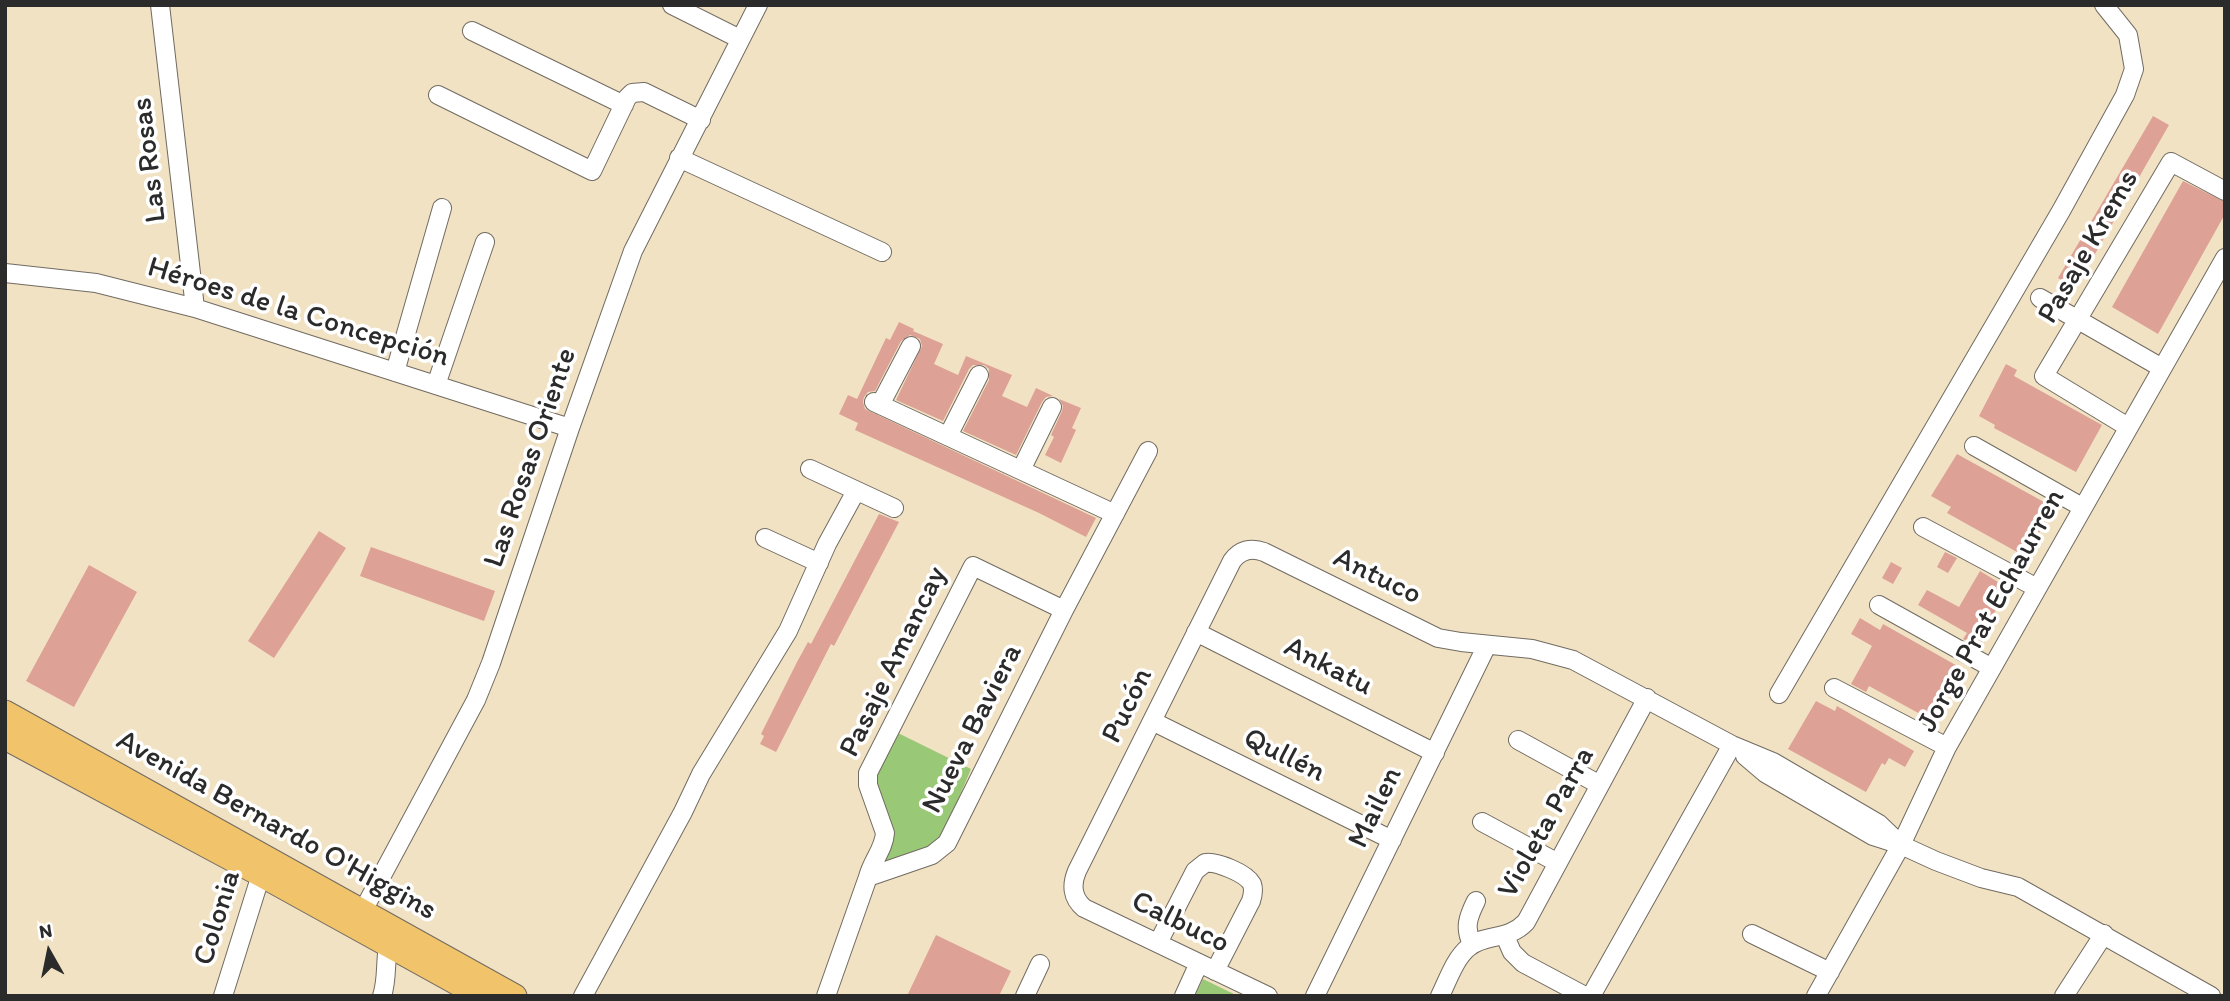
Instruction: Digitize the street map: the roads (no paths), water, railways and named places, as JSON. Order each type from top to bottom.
[{"type":"main road","name":"Avenida Bernardo O'Higgins","points":[[5,712],[264,866],[391,937],[480,996]]},
{"type":"main road","name":"Avenida Bernardo O'Higgins","points":[[5,738],[264,866]]},
{"type":"main road","name":"Avenida Bernardo O'Higgins","points":[[391,937],[515,996]]},
{"type":"street","name":"Las Rosas","points":[[160,5],[195,308]]},
{"type":"street","points":[[672,5],[740,39]]},
{"type":"street","name":"Las Rosas Oriente","points":[[359,918],[476,700],[633,251],[758,5]]},
{"type":"street","points":[[1779,694],[2061,211],[2124,95],[2134,69],[2129,35],[2104,5]]},
{"type":"street","points":[[472,31],[624,105]]},
{"type":"street","points":[[438,95],[592,171],[632,93],[644,92],[701,120]]},
{"type":"street","points":[[679,158],[882,252]]},
{"type":"street","name":"Pasaje Krems","points":[[2128,427],[2045,376],[2171,162],[2225,191]]},
{"type":"street","points":[[395,372],[442,208]]},
{"type":"street","points":[[436,385],[485,242]]},
{"type":"street","name":"Jorge Prat Echaurren","points":[[1816,996],[1901,845],[1947,747],[2225,258]]},
{"type":"street","name":"Héroes de la Concepción","points":[[5,273],[96,283],[195,308],[570,429]]},
{"type":"street","points":[[2040,298],[2162,368]]},
{"type":"street","points":[[911,346],[877,403],[1115,514]]},
{"type":"street","points":[[948,436],[979,375]]},
{"type":"street","points":[[1021,470],[1052,407]]},
{"type":"street","points":[[1974,446],[2082,507]]},
{"type":"street","name":"Nueva Baviera","points":[[869,877],[932,855],[947,844],[1064,610],[1148,451]]},
{"type":"street","points":[[810,469],[894,508]]},
{"type":"street","points":[[583,996],[701,774],[788,631],[819,562],[856,491]]},
{"type":"street","points":[[1923,527],[2037,588]]},
{"type":"street","points":[[765,538],[819,562]]},
{"type":"street","name":"Pucón","points":[[1074,893],[1074,878],[1196,632],[1232,561],[1245,550]]},
{"type":"street","name":"Antuco","points":[[1245,550],[1264,552],[1438,638],[1532,649],[1573,660],[1732,745],[1773,762],[1879,824],[1901,845],[1981,878],[2018,887],[2211,996]]},
{"type":"street","name":"Pasaje Amancay","points":[[869,877],[885,833],[868,785],[868,773],[972,565],[1064,610]]},
{"type":"street","points":[[1879,605],[1992,668]]},
{"type":"street","name":"Ankatu","points":[[1196,632],[1435,752]]},
{"type":"street","name":"Mailen","points":[[1315,996],[1487,645]]},
{"type":"street","points":[[1834,688],[1947,747]]},
{"type":"street","name":"Violeta Parra","points":[[1476,901],[1467,921],[1468,937],[1472,944],[1505,936],[1525,922],[1647,698]]},
{"type":"street","name":"Qullén","points":[[1152,721],[1392,840]]},
{"type":"street","points":[[1518,740],[1600,785]]},
{"type":"street","points":[[1591,996],[1732,745]]},
{"type":"street","points":[[1482,822],[1558,863]]},
{"type":"street","points":[[1157,943],[1195,871],[1201,865],[1215,863],[1245,876],[1251,883],[1254,891],[1251,901],[1184,996]]},
{"type":"street","name":"Colonia","points":[[223,996],[264,866]]},
{"type":"street","points":[[826,996],[869,877]]},
{"type":"street","name":"Calbuco","points":[[1074,893],[1084,908],[1268,996]]},
{"type":"street","points":[[1752,934],[1830,972]]},
{"type":"street","points":[[2064,996],[2104,934]]},
{"type":"street","points":[[1505,936],[1512,952],[1523,963],[1585,996]]},
{"type":"street","points":[[388,993],[391,937]]},
{"type":"street","points":[[1440,996],[1459,958],[1472,944]]},
{"type":"street","points":[[1026,996],[1040,964]]}]
